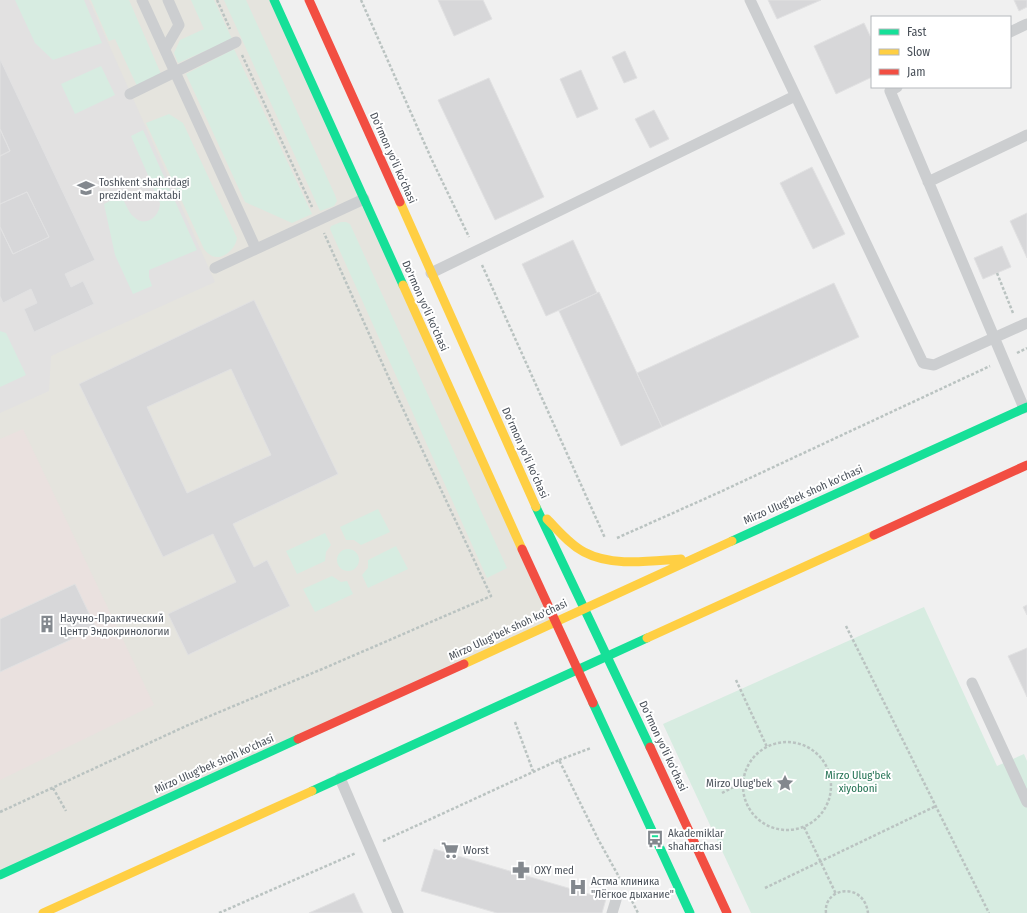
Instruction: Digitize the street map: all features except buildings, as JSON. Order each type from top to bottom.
[{"type":"main road","name":"Do'rmon yo'li ko'chasi","points":[[274,0],[555,622]]},
{"type":"main road","name":"Do‘rmon yo‘li ko‘chasi","points":[[309,0],[537,508],[727,913]]},
{"type":"main road","name":"Mirzo Ulug'bek shoh ko'chasi","points":[[0,875],[1026,407]]},
{"type":"main road","points":[[43,913],[1027,465]]},
{"type":"main road","points":[[537,508],[571,542],[584,551],[600,557],[616,560],[695,558]]},
{"type":"main road","points":[[555,622],[690,913]]},
{"type":"lane","points":[[142,0],[256,249]]},
{"type":"lane","points":[[164,49],[179,24],[168,0]]},
{"type":"lane","points":[[750,0],[923,363],[934,365],[1027,323]]},
{"type":"lane","points":[[1011,32],[1027,24]]},
{"type":"lane","points":[[130,94],[236,42]]},
{"type":"lane","points":[[895,88],[890,91],[1003,360],[1026,407]]},
{"type":"lane","points":[[431,273],[795,96]]},
{"type":"lane","points":[[928,182],[1027,135]]},
{"type":"lane","points":[[215,268],[364,199]]},
{"type":"lane","points":[[972,683],[1027,802]]},
{"type":"lane","points":[[340,778],[398,913]]},
{"type":"lane","points":[[612,913],[616,900]]},
{"type":"path","points":[[0,812],[186,726],[491,596],[396,394],[217,0]]},
{"type":"path","points":[[361,0],[431,158],[476,251],[607,543]]},
{"type":"path","points":[[996,273],[1015,319]]},
{"type":"path","points":[[614,540],[1027,348]]},
{"type":"path","points":[[846,626],[989,913]]},
{"type":"path","points":[[736,680],[767,747]]},
{"type":"path","points":[[514,721],[533,771]]},
{"type":"path","points":[[780,742],[795,742],[808,747],[820,756],[828,767],[831,781],[830,796],[825,809],[816,819],[804,827],[790,830],[782,829],[775,828],[761,821],[751,811],[744,797],[743,782],[747,768],[755,756],[767,747],[780,742]]},
{"type":"path","points":[[219,913],[370,847],[533,771],[597,745]]},
{"type":"path","points":[[559,760],[598,839],[627,893]]},
{"type":"path","points":[[722,793],[743,782]]},
{"type":"path","points":[[53,788],[66,811]]},
{"type":"path","points":[[765,888],[936,806]]},
{"type":"path","points":[[804,827],[836,894]]},
{"type":"path","points":[[826,913],[828,902],[836,894],[848,891],[856,893],[863,898],[867,906],[868,913]]},
{"type":"path","points":[[631,900],[638,913]]},
{"type":"shaded area","points":[[0,0],[274,0],[555,622],[0,875]]},
{"type":"shaded area","name":"Toshkent shahridagi prezident maktabi","points":[[0,0],[89,0],[215,282],[51,356],[49,391],[0,413]]},
{"type":"shaded area","points":[[23,429],[154,705],[0,780],[0,439]]},
{"type":"green space","points":[[15,0],[84,0],[102,43],[53,60],[35,43]]},
{"type":"green space","points":[[91,0],[129,0],[161,74],[137,86],[115,39],[109,41]]},
{"type":"green space","points":[[191,0],[214,0],[232,39],[178,63],[174,53],[180,40],[204,29]]},
{"type":"green space","points":[[224,0],[246,0],[335,195],[337,201],[334,206],[320,211]]},
{"type":"green space","points":[[234,49],[312,214],[292,223],[245,202],[186,74]]},
{"type":"green space","points":[[101,66],[115,95],[75,114],[61,84]]},
{"type":"green space","points":[[169,114],[183,123],[237,238],[232,249],[220,257],[212,256],[204,249],[146,123]]},
{"type":"green space","points":[[143,130],[197,250],[149,270],[149,277],[152,286],[133,294],[115,255],[104,204],[121,195],[130,212],[138,220],[147,221],[157,213],[160,203],[131,136]]},
{"type":"green space","points":[[341,222],[350,224],[507,568],[487,578],[330,229],[331,226]]},
{"type":"green space","points":[[0,331],[6,333],[26,375],[0,387]]},
{"type":"green space","points":[[378,509],[390,532],[361,545],[354,540],[346,540],[340,527]]},
{"type":"green space","points":[[325,533],[331,545],[326,552],[325,561],[297,574],[286,551]]},
{"type":"green space","points":[[396,546],[408,569],[368,588],[362,575],[368,568],[368,560]]},
{"type":"green space","points":[[344,549],[352,549],[359,556],[359,564],[352,571],[344,571],[337,564],[337,556]]},
{"type":"green space","points":[[332,576],[341,582],[347,581],[353,594],[315,612],[303,589]]},
{"type":"green space","name":"Mirzo Ulug'bek xiyoboni","points":[[924,607],[997,766],[1024,754],[1027,761],[1027,913],[751,913],[663,724]]},
{"type":"traffic: fast","points":[[274,0],[403,285]]},
{"type":"traffic: fast","points":[[732,541],[1027,407]]},
{"type":"traffic: fast","points":[[536,507],[650,747]]},
{"type":"traffic: fast","points":[[312,791],[647,638]]},
{"type":"traffic: fast","points":[[593,703],[690,913]]},
{"type":"traffic: fast","points":[[0,875],[298,739]]},
{"type":"traffic: slow","points":[[400,202],[536,507]]},
{"type":"traffic: slow","points":[[403,285],[522,549]]},
{"type":"traffic: slow","points":[[547,519],[573,545],[595,557],[607,560],[631,562],[681,559]]},
{"type":"traffic: slow","points":[[647,638],[874,535]]},
{"type":"traffic: slow","points":[[464,664],[732,541]]},
{"type":"traffic: slow","points":[[43,913],[312,791]]},
{"type":"traffic: jam","points":[[309,0],[400,202]]},
{"type":"traffic: jam","points":[[874,535],[1027,465]]},
{"type":"traffic: jam","points":[[522,549],[593,703]]},
{"type":"traffic: jam","points":[[298,739],[464,664]]},
{"type":"traffic: jam","points":[[650,747],[727,913]]},
{"type":"place","name":"Toshkent shahridagi prezident maktabi","points":[[86,188]]},
{"type":"place","name":"Научно-Практический Центр Эндокринологии","points":[[47,624]]},
{"type":"place","name":"Mirzo Ulug'bek","points":[[785,783]]},
{"type":"place","name":"Akademiklar shaharchasi","points":[[655,839]]},
{"type":"place","name":"Worst","points":[[450,850]]},
{"type":"place","name":"OXY med","points":[[521,870]]},
{"type":"place","name":"Астма клиника \"Лёгкое дыхание\"","points":[[578,887]]}]
